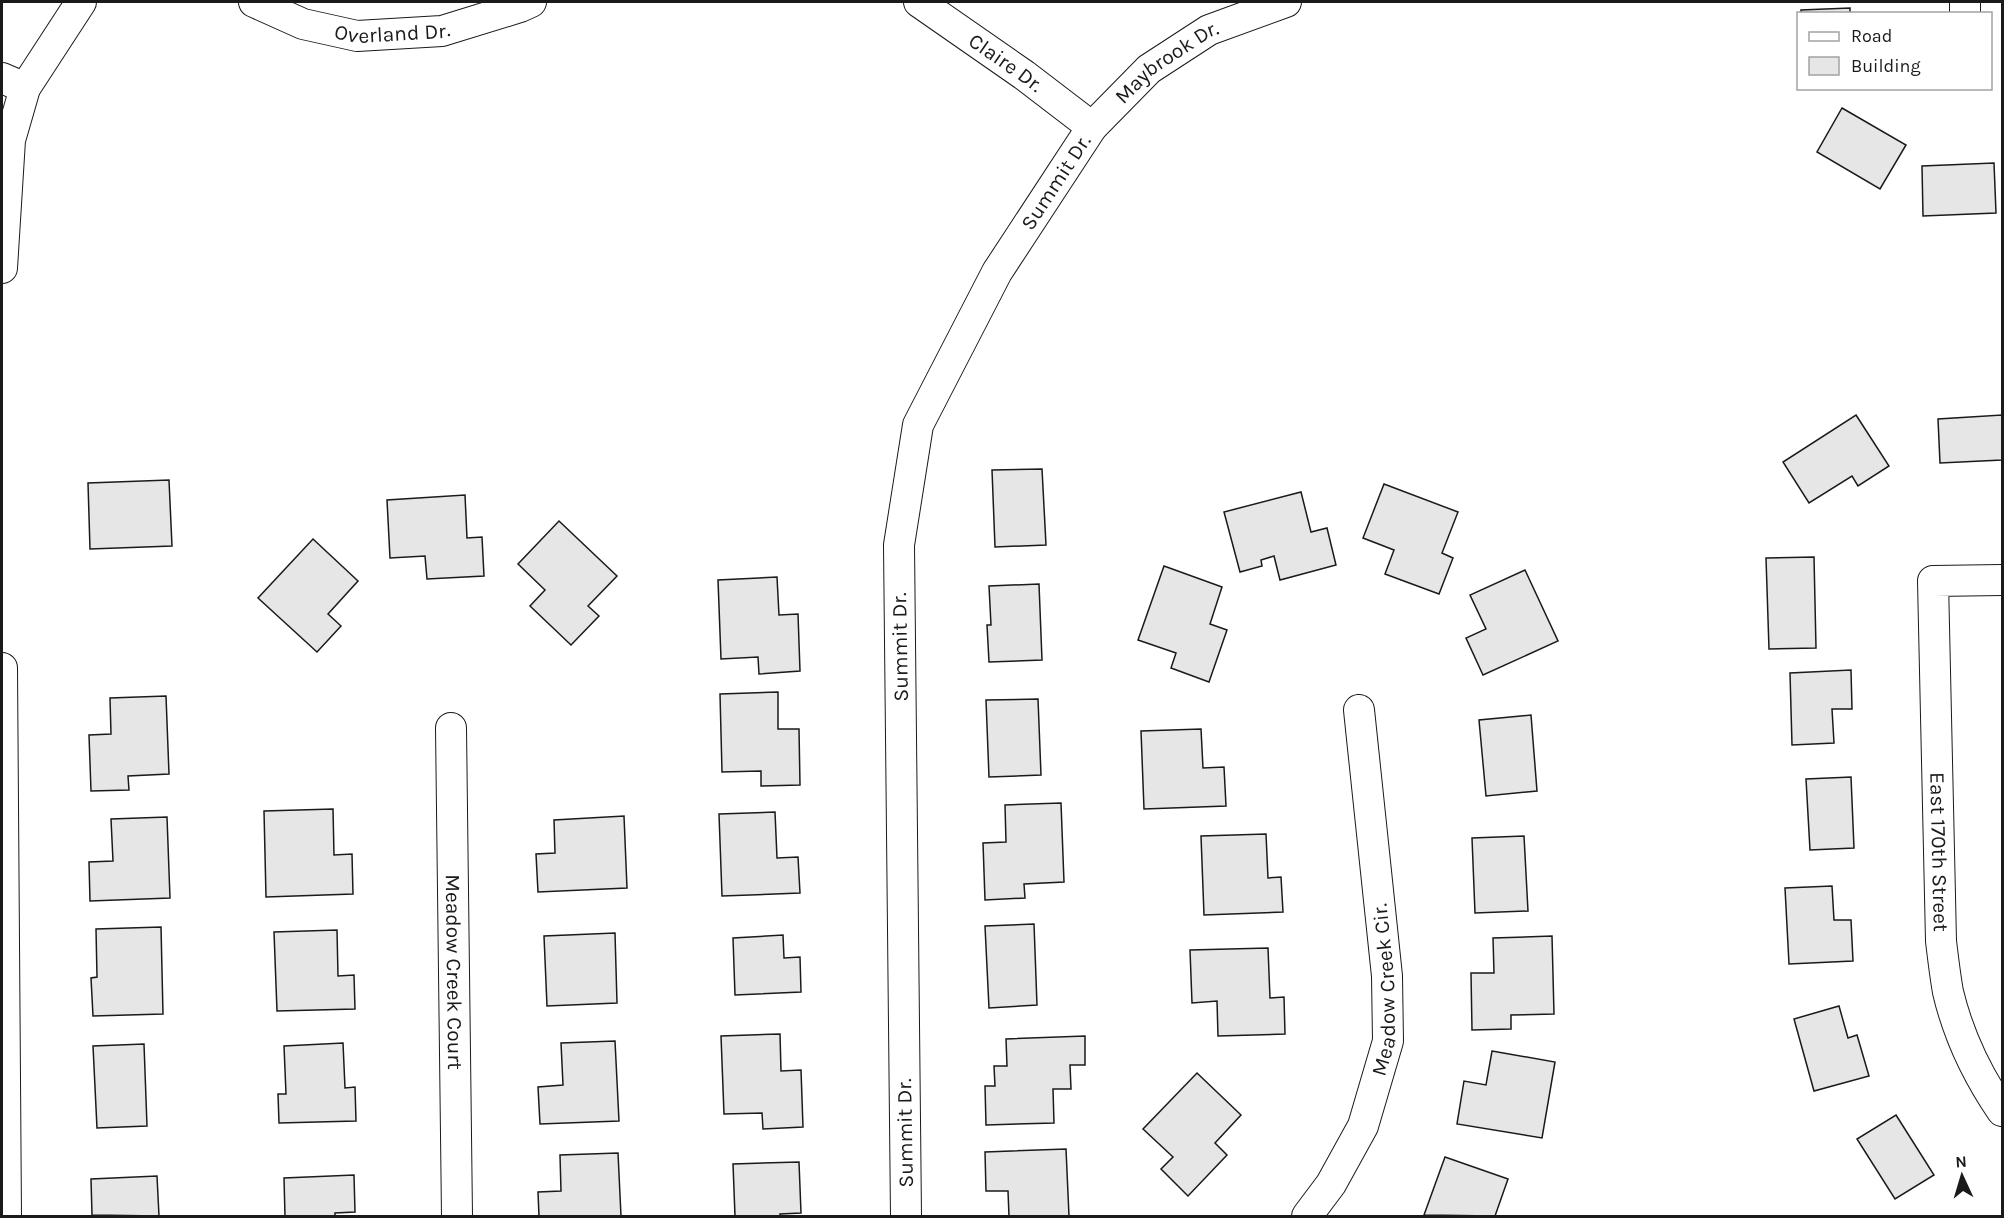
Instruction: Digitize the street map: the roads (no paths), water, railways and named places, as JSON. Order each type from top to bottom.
[{"type":"street","points":[[2,268],[13,83],[81,2]]},
{"type":"street","name":"Overland Dr.","points":[[254,2],[303,24],[357,36],[442,32],[531,2]]},
{"type":"street","name":"Claire Dr.","points":[[919,2],[1024,75],[1092,127]]},
{"type":"street","name":"Maybrook Dr.","points":[[1092,127],[1149,69],[1209,30],[1286,2]]},
{"type":"street","name":"Summit Dr.","points":[[906,1216],[899,545],[918,425],[998,272],[1092,127]]},
{"type":"street","name":"East 170th Street","points":[[2002,580],[1933,581],[1941,941],[1948,992],[1964,1042],[1988,1090],[2002,1111]]},
{"type":"street","points":[[2,668],[6,1216]]},
{"type":"street","name":"Meadow Creek Cir.","points":[[1307,1216],[1331,1184],[1363,1126],[1388,1041],[1387,976],[1359,711]]},
{"type":"street","name":"Meadow Creek Court","points":[[451,728],[457,1216]]}]
